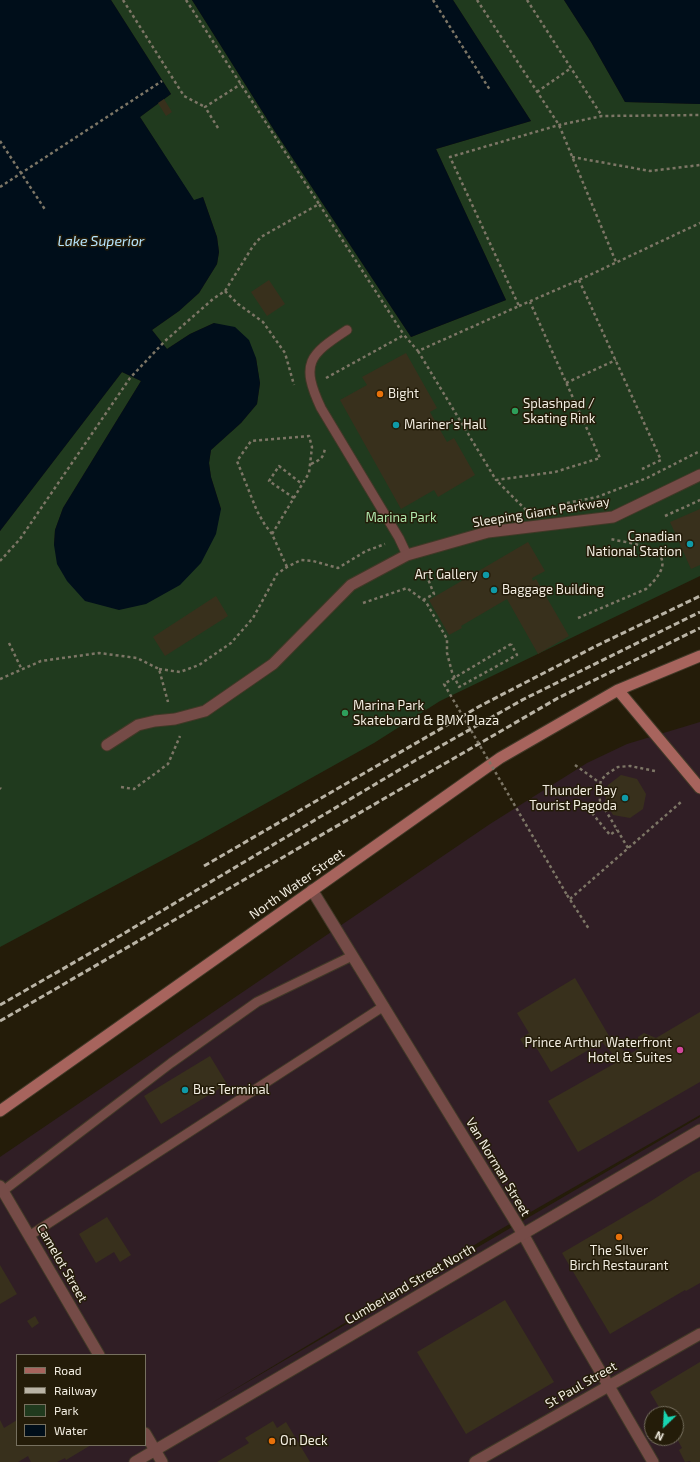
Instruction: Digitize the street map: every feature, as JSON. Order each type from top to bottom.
[{"type":"main road","name":"North Water Street","points":[[0,1112],[500,758],[618,690],[700,656]]},
{"type":"main road","points":[[618,690],[700,788]]},
{"type":"street","name":"Sleeping Giant Parkway","points":[[107,745],[138,725],[155,721],[175,719],[205,711],[273,664],[351,585],[407,555],[488,532],[613,517],[700,475]]},
{"type":"street","name":"Van Norman Street","points":[[312,890],[522,1234],[653,1462]]},
{"type":"street","name":"Cumberland Street North","points":[[135,1462],[700,1130]]},
{"type":"street","name":"Camelot Street","points":[[2,1189],[98,1354]]},
{"type":"street","name":"St Paul Street","points":[[475,1462],[700,1334]]},
{"type":"street","points":[[146,1435],[162,1462]]},
{"type":"lane","points":[[347,330],[324,345],[310,365],[309,373],[314,392],[321,408],[399,538],[407,555]]},
{"type":"lane","points":[[2,1189],[257,1002],[352,956]]},
{"type":"lane","points":[[29,1236],[384,1006]]},
{"type":"path","points":[[123,0],[184,96],[205,107],[218,128]]},
{"type":"path","points":[[186,0],[404,335],[418,351],[496,480],[526,510]]},
{"type":"path","points":[[433,0],[490,90]]},
{"type":"path","points":[[478,0],[559,125],[616,262]]},
{"type":"path","points":[[527,0],[602,116]]},
{"type":"path","points":[[537,92],[571,68]]},
{"type":"path","points":[[0,187],[162,81]]},
{"type":"path","points":[[205,107],[240,84]]},
{"type":"path","points":[[520,306],[450,157],[559,125],[602,116],[700,115]]},
{"type":"path","points":[[0,141],[46,211]]},
{"type":"path","points":[[572,157],[650,171],[700,165]]},
{"type":"path","points":[[0,561],[20,538],[130,378],[165,340],[213,299],[225,291],[253,246],[261,237],[319,204]]},
{"type":"path","points":[[418,351],[579,280],[700,223]]},
{"type":"path","points":[[579,280],[661,460],[642,469]]},
{"type":"path","points":[[225,291],[238,304],[263,322],[285,353],[294,387]]},
{"type":"path","points":[[496,480],[555,472],[600,458],[530,302]]},
{"type":"path","points":[[323,380],[404,335]]},
{"type":"path","points":[[566,383],[616,360]]},
{"type":"path","points":[[272,534],[309,473],[312,447],[309,436],[252,442],[237,461],[257,511],[272,534],[287,567]]},
{"type":"path","points":[[310,465],[321,459],[324,454],[326,444]]},
{"type":"path","points":[[561,504],[597,498],[647,478],[700,451]]},
{"type":"path","points":[[294,498],[269,481],[279,466],[302,484]]},
{"type":"path","points":[[665,516],[700,500]]},
{"type":"path","points":[[520,511],[533,509]]},
{"type":"path","points":[[578,618],[646,589],[655,581],[660,572],[662,557],[657,552],[644,546],[610,539]]},
{"type":"path","points":[[0,679],[41,661],[99,653],[137,658],[159,669],[180,672],[199,665],[231,643],[253,618],[277,574],[287,567],[301,560],[313,561],[338,568],[366,550]]},
{"type":"path","points":[[423,600],[434,594],[428,579]]},
{"type":"path","points":[[363,604],[407,588],[426,602],[448,639],[447,653],[452,672],[459,687],[517,655],[511,644],[444,684],[589,929]]},
{"type":"path","points":[[9,643],[22,670]]},
{"type":"path","points":[[159,669],[168,702]]},
{"type":"path","points":[[121,787],[134,789],[168,764],[180,735]]},
{"type":"path","points":[[575,765],[600,783]]},
{"type":"path","points":[[628,848],[600,801],[599,790],[601,780],[618,767],[630,766],[655,771]]},
{"type":"path","points":[[570,899],[681,802]]},
{"type":"path","points":[[592,814],[610,835],[617,830]]},
{"type":"shaded area","points":[[700,722],[700,1115],[501,1229],[210,1404],[700,1117],[700,1462],[0,1462],[0,1157],[490,824],[587,763],[627,744]]},
{"type":"green space","name":"Marina Park","points":[[111,0],[192,0],[274,130],[411,337],[506,300],[436,149],[531,121],[453,0],[564,0],[591,42],[625,102],[700,104],[700,576],[440,701],[374,743],[202,839],[0,947],[0,531],[122,372],[141,381],[63,508],[55,530],[54,545],[221,509],[211,477],[209,463],[211,450],[241,423],[257,404],[260,384],[256,358],[214,323],[190,334],[167,349],[152,330],[179,311],[199,293],[217,264],[219,252],[217,237],[203,197],[194,201],[140,117],[171,94]]},
{"type":"water","name":"Lake Superior","points":[[0,0],[111,0],[171,94],[140,117],[194,200],[203,197],[217,237],[219,252],[217,264],[199,293],[179,311],[152,330],[167,349],[190,334],[214,323],[235,327],[249,340],[256,358],[260,383],[257,404],[241,423],[211,450],[209,463],[211,477],[221,509],[216,534],[201,563],[180,585],[146,604],[119,610],[85,601],[67,581],[57,564],[54,545],[55,530],[63,508],[141,381],[122,372],[0,531]]},
{"type":"water","points":[[192,0],[453,0],[531,121],[436,149],[506,300],[411,337],[274,130]]},
{"type":"water","points":[[564,0],[700,0],[700,104],[625,102],[591,42]]},
{"type":"building","points":[[164,99],[172,112],[166,116],[158,103]]},
{"type":"building","points":[[269,280],[285,304],[267,316],[251,292]]},
{"type":"building","name":"Mariner's Hall","points":[[406,353],[437,408],[430,412],[447,442],[454,438],[475,475],[438,497],[434,490],[401,509],[340,400],[367,385],[362,377]]},
{"type":"building","name":"Canadian National Station","points":[[700,509],[700,565],[691,569],[670,522]]},
{"type":"building","name":"Baggage Building","points":[[528,542],[545,571],[532,578],[533,581],[536,579],[569,636],[538,654],[507,599],[461,626],[462,628],[449,635],[429,600]]},
{"type":"building","points":[[216,596],[228,616],[165,656],[153,637]]},
{"type":"building","name":"Thunder Bay Tourist Pagoda","points":[[621,775],[637,779],[646,794],[643,809],[630,818],[613,815],[605,802],[608,785]]},
{"type":"building","points":[[575,978],[609,1036],[628,1055],[638,1049],[638,1037],[644,1033],[656,1038],[700,1012],[700,1082],[578,1152],[548,1101],[619,1061],[602,1042],[551,1072],[533,1042],[525,1047],[520,1039],[529,1033],[517,1013]]},
{"type":"building","name":"Bus Terminal","points":[[210,1056],[227,1084],[161,1124],[144,1096]]},
{"type":"building","points":[[700,1171],[700,1283],[686,1291],[685,1290],[610,1334],[562,1253]]},
{"type":"building","points":[[107,1217],[131,1255],[120,1262],[114,1252],[96,1263],[79,1234]]},
{"type":"building","points":[[0,1265],[17,1294],[0,1304]]},
{"type":"building","points":[[505,1300],[554,1382],[466,1434],[417,1352]]},
{"type":"building","points":[[35,1316],[39,1323],[32,1328],[27,1321]]},
{"type":"building","points":[[700,1362],[700,1462],[685,1462],[679,1450],[682,1448],[681,1446],[684,1446],[684,1406],[658,1406],[650,1392]]},
{"type":"building","points":[[0,1420],[4,1428],[16,1421],[16,1446],[89,1446],[66,1460],[65,1458],[57,1462],[31,1462],[28,1456],[18,1462],[0,1462]]},
{"type":"building","name":"On Deck","points":[[273,1421],[277,1428],[286,1422],[310,1462],[217,1462],[249,1443],[245,1438]]},
{"type":"railway","points":[[204,866],[480,706],[596,646],[700,596]]},
{"type":"railway","points":[[0,1005],[106,944],[416,760],[524,699],[700,612]]},
{"type":"railway","points":[[0,1021],[558,698],[700,628]]},
{"type":"place","name":"Bight","points":[[380,394]]},
{"type":"place","name":"Splashpad / Skating Rink","points":[[515,411]]},
{"type":"place","name":"Mariner's Hall","points":[[396,425]]},
{"type":"place","name":"Canadian National Station","points":[[690,544]]},
{"type":"place","name":"Art Gallery","points":[[486,575]]},
{"type":"place","name":"Baggage Building","points":[[494,590]]},
{"type":"place","name":"Marina Park Skateboard & BMX Plaza","points":[[345,713]]},
{"type":"place","name":"Thunder Bay Tourist Pagoda","points":[[625,798]]},
{"type":"place","name":"Prince Arthur Waterfront Hotel & Suites","points":[[680,1050]]},
{"type":"place","name":"Bus Terminal","points":[[185,1090]]},
{"type":"place","name":"The SIlver Birch Restaurant","points":[[619,1237]]},
{"type":"place","name":"On Deck","points":[[272,1441]]}]
